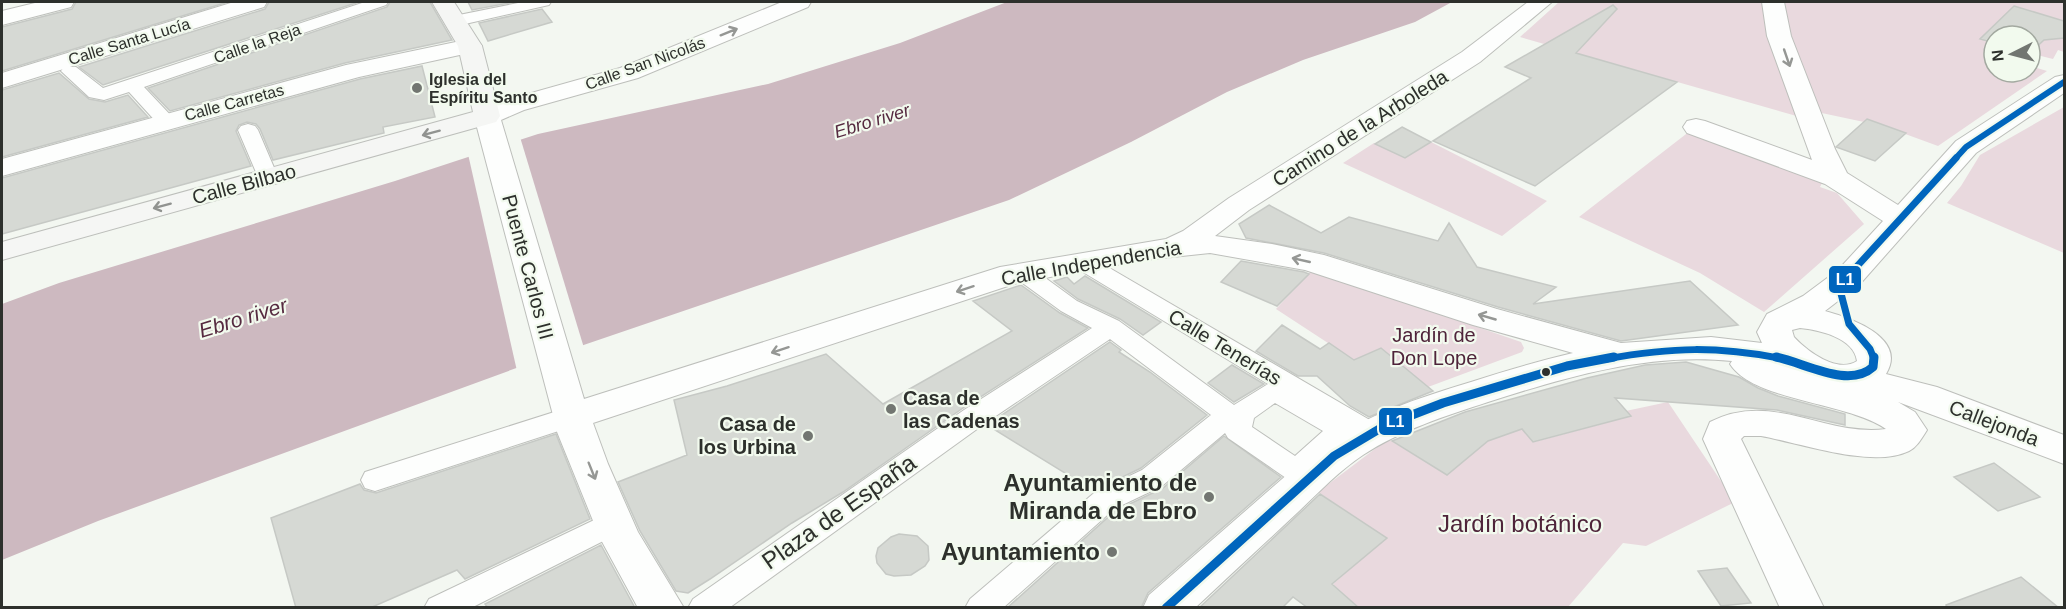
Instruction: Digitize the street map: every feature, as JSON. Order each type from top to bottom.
[{"type":"main road","points":[[443,2],[470,46],[487,116]]},
{"type":"main road","name":"Calle Bilbao","points":[[2,251],[487,116]]},
{"type":"street","points":[[2,18],[63,2]]},
{"type":"street","name":"Calle Santa Lucía","points":[[2,81],[256,2]]},
{"type":"street","name":"Calle la Reja","points":[[70,71],[96,93],[104,94],[380,2]]},
{"type":"street","points":[[465,19],[543,2]]},
{"type":"street","name":"Calle San Nicolás","points":[[487,116],[515,105],[629,73],[795,2]]},
{"type":"street","name":"Camino de la Arboleda","points":[[1173,247],[1194,237],[1239,204],[1471,57],[1541,2]]},
{"type":"street","points":[[1773,2],[1779,36],[1834,178]]},
{"type":"street","name":"Calle Carretas","points":[[2,168],[355,70],[470,46]]},
{"type":"street","points":[[1714,348],[1777,327],[1839,286],[1966,147],[2064,82]]},
{"type":"street","points":[[133,85],[166,121]]},
{"type":"street","name":"Puente Carlos III","points":[[487,116],[570,417],[613,523],[645,584],[662,608]]},
{"type":"street","points":[[1696,127],[1834,178],[1901,220]]},
{"type":"street","points":[[248,130],[268,177]]},
{"type":"street","name":"Calle Independencia","points":[[570,417],[1021,272],[1173,247],[1210,244],[1272,253],[1313,262],[1618,354]]},
{"type":"street","name":"Calle Tenerías","points":[[1081,261],[1354,436]]},
{"type":"street","points":[[1021,272],[1069,306],[1110,327],[1234,419],[1238,431],[1296,471],[1354,436],[1413,413],[1561,366],[1618,354],[1714,348],[1797,361]]},
{"type":"street","points":[[1838,375],[1865,374],[1873,368],[1875,361],[1842,309],[1839,286]]},
{"type":"street","points":[[1797,361],[1784,352],[1776,341],[1777,327],[1788,318],[1813,318],[1828,322],[1864,343]]},
{"type":"street","name":"Plaza de España","points":[[704,608],[974,417],[1110,327]]},
{"type":"street","points":[[1544,333],[1564,345],[1569,356],[1561,366]]},
{"type":"street","name":"Callejonda","points":[[1864,343],[1924,396]]},
{"type":"street","points":[[1714,348],[1783,381],[1886,411],[1906,423],[1908,430],[1906,435],[1898,440],[1872,442],[1819,436],[1763,423],[1732,423],[1723,431],[1722,439],[1802,608]]},
{"type":"street","name":"Callejonda","points":[[1797,361],[1817,370],[1924,396],[2064,450]]},
{"type":"street","points":[[981,608],[1104,501],[1152,478],[1274,391],[1354,436]]},
{"type":"street","points":[[375,480],[570,417]]},
{"type":"street","points":[[1165,608],[1354,436]]},
{"type":"street","points":[[440,608],[613,523]]},
{"type":"green space","points":[[1559,2],[1766,2],[1769,28],[1800,117],[1520,37]]},
{"type":"green space","points":[[1782,2],[2064,2],[2064,52],[2058,50],[2053,59],[2042,56],[2042,24],[1982,24],[1982,84],[2028,84],[1938,146],[1867,120],[1864,122],[1817,112],[1802,79]]},
{"type":"green space","points":[[2064,107],[2064,253],[1947,203],[1961,186],[1980,155]]},
{"type":"green space","points":[[1690,131],[1822,183],[1820,187],[1837,193],[1864,224],[1764,312],[1700,273],[1579,217]]},
{"type":"green space","points":[[1431,142],[1547,201],[1502,236],[1343,163],[1374,143],[1405,158]]},
{"type":"green space","name":"Jardín de Don Lope","points":[[1312,270],[1521,342],[1524,348],[1522,352],[1428,387],[1381,348],[1354,360],[1276,309]]},
{"type":"green space","name":"Jardín botánico","points":[[1668,402],[1735,502],[1646,546],[1623,543],[1568,607],[1359,608],[1333,584],[1386,538],[1318,492],[1388,439],[1447,475],[1485,442],[1522,429],[1534,442],[1602,424],[1621,412]]},
{"type":"water","name":"Ebro river","points":[[1007,2],[1452,2],[1415,22],[1303,60],[1227,92],[1131,142],[1009,200],[522,366],[98,521],[2,560],[2,304],[59,283],[395,181],[538,134],[768,84],[900,43]]},
{"type":"pier","points":[[520,137],[584,348],[517,371],[468,154]]},
{"type":"building","points":[[76,2],[228,2],[2,71],[2,27],[72,9]]},
{"type":"building","points":[[269,2],[359,2],[103,85],[79,67],[265,9]]},
{"type":"building","points":[[390,2],[430,2],[452,40],[345,63],[170,111],[148,88],[387,7]]},
{"type":"building","points":[[468,2],[514,2],[472,10]]},
{"type":"building","points":[[1613,5],[1617,9],[1576,53],[1677,82],[1535,186],[1433,141],[1531,78],[1505,67]]},
{"type":"building","points":[[2014,6],[2064,21],[2064,38],[2042,42],[2042,24],[1995,24]]},
{"type":"building","points":[[542,9],[552,22],[488,41],[479,23]]},
{"type":"building","points":[[422,66],[435,117],[383,127],[384,133],[273,160],[260,129],[256,124],[247,122],[239,125],[236,131],[251,166],[2,234],[2,178],[360,79]]},
{"type":"building","points":[[59,73],[89,99],[105,102],[128,95],[148,117],[2,157],[2,90]]},
{"type":"building","points":[[1867,119],[1906,133],[1875,161],[1836,147]]},
{"type":"building","points":[[1402,127],[1431,142],[1405,158],[1375,144]]},
{"type":"building","points":[[1269,205],[1321,233],[1349,217],[1438,241],[1449,223],[1477,267],[1556,287],[1533,304],[1690,281],[1738,325],[1621,341],[1498,307],[1324,253],[1246,238],[1239,224]]},
{"type":"building","points":[[1241,261],[1309,274],[1277,306],[1221,282]]},
{"type":"building","points":[[1085,276],[1161,322],[1143,335],[1120,319],[1078,299],[1054,281],[1067,277],[1074,284]]},
{"type":"building","points":[[1021,285],[1060,313],[1088,328],[963,408],[843,492],[792,523],[710,579],[688,593],[676,591],[640,531],[618,482],[687,455],[674,400],[727,386],[826,354],[883,404],[1012,331],[973,301]]},
{"type":"building","points":[[1282,325],[1320,349],[1329,343],[1354,360],[1381,348],[1433,391],[1369,417],[1350,406],[1317,376],[1298,376],[1256,351]]},
{"type":"building","points":[[1110,342],[1121,350],[1119,352],[1207,415],[1141,468],[1094,491],[987,425]]},
{"type":"building","points":[[1686,362],[1739,377],[1778,396],[1845,414],[1845,425],[1777,410],[1615,398],[1631,416],[1533,442],[1522,429],[1488,441],[1447,475],[1392,441],[1465,412],[1587,378],[1645,365]]},
{"type":"building","points":[[1232,365],[1264,384],[1234,402],[1208,383]]},
{"type":"building","points":[[556,434],[590,519],[465,579],[457,570],[370,608],[296,608],[271,518],[360,484],[364,490],[376,493]]},
{"type":"building","points":[[1224,436],[1281,477],[1148,593],[1141,608],[1007,608],[1115,511],[1163,488]]},
{"type":"building","points":[[1994,463],[2040,497],[1998,511],[1954,477]]},
{"type":"building","points":[[1320,494],[1387,538],[1332,584],[1359,608],[1308,608],[1293,597],[1282,608],[1199,608]]},
{"type":"building","points":[[899,534],[917,536],[928,546],[929,560],[925,566],[911,575],[886,574],[877,563],[878,548],[891,537]]},
{"type":"building","points":[[601,545],[635,608],[488,608],[485,604]]},
{"type":"building","points":[[1727,568],[1751,603],[1721,606],[1698,571]]},
{"type":"building","points":[[2021,577],[2059,608],[1947,608],[1946,605]]},
{"type":"transit line","name":"L1","points":[[1166,608],[1334,456],[1386,425],[1443,403],[1567,366],[1655,350],[1714,348],[1744,351],[1794,361],[1844,377],[1864,375],[1873,367],[1873,354],[1849,324],[1839,286],[1966,147],[2064,82]]},
{"type":"place","name":"Iglesia del Espíritu Santo","points":[[417,88]]},
{"type":"place","name":"Casa de las Cadenas","points":[[891,409]]},
{"type":"place","name":"Casa de los Urbina","points":[[808,436]]},
{"type":"place","name":"Ayuntamiento de Miranda de Ebro","points":[[1209,497]]},
{"type":"place","name":"Ayuntamiento","points":[[1112,552]]}]
